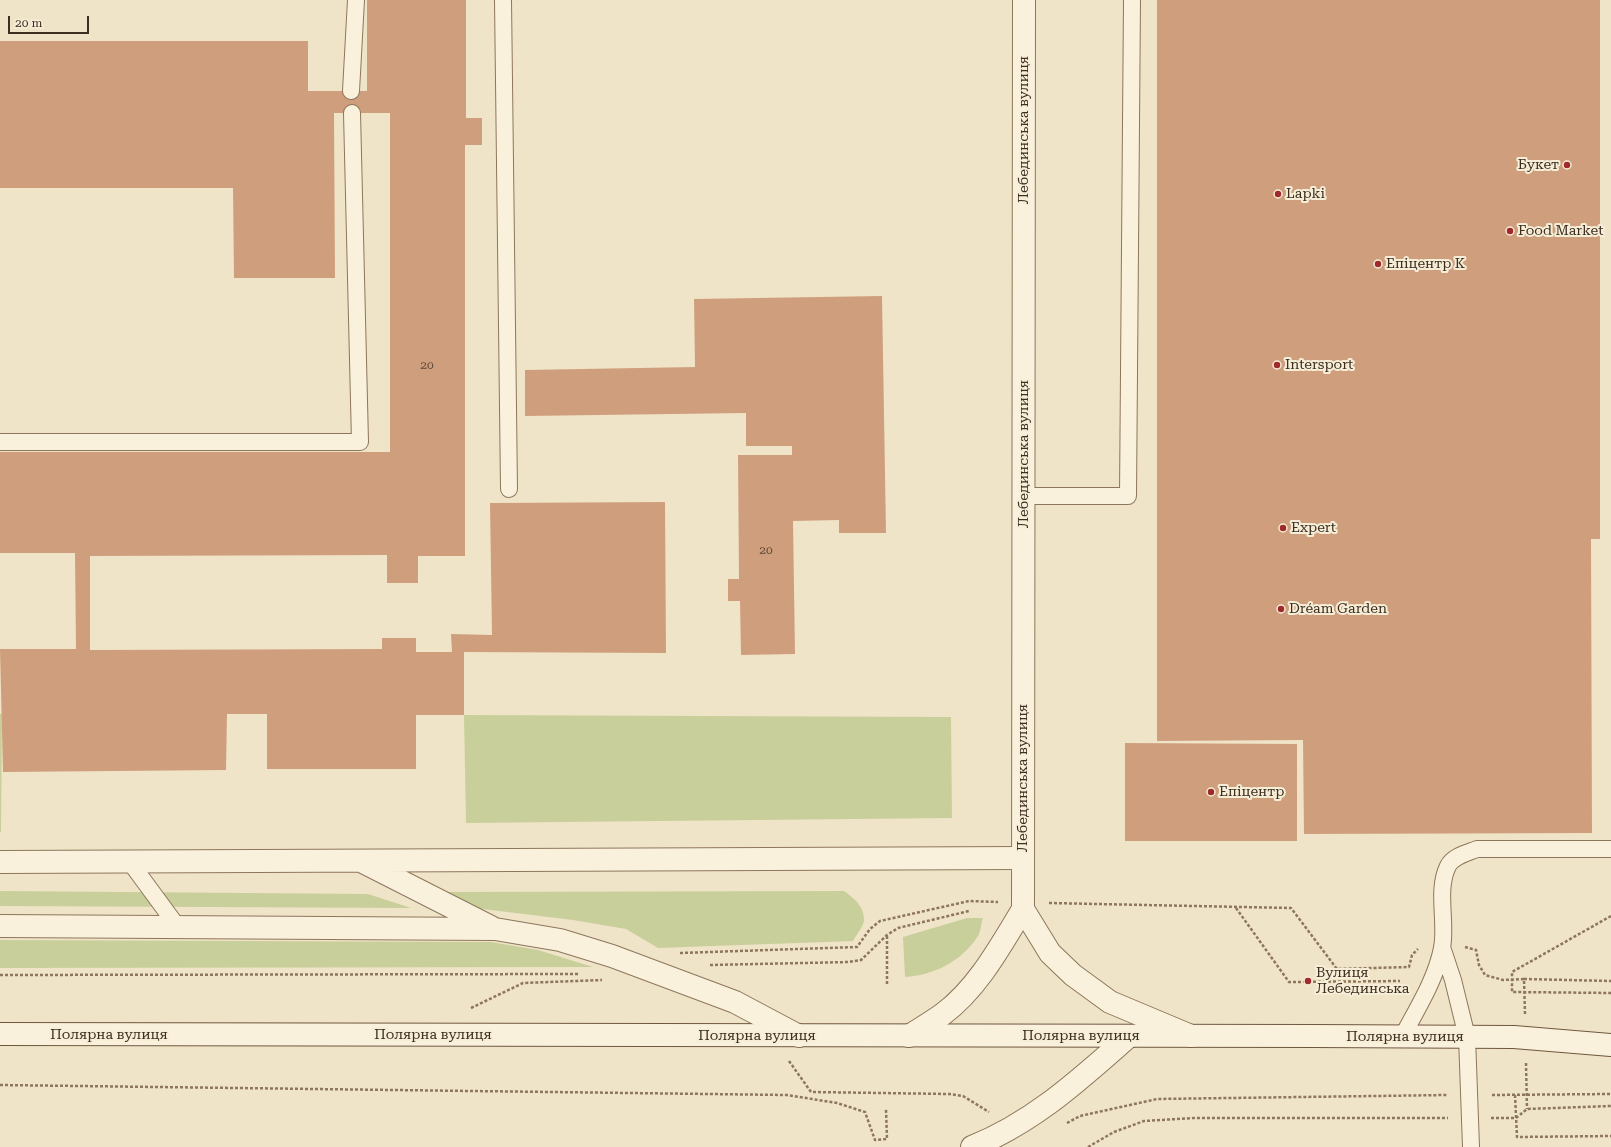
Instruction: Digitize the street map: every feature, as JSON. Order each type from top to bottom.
[{"type":"street","name":"Лебединська вулиця","points":[[1023,906],[1024,0]]},
{"type":"street","points":[[0,862],[1023,858]]},
{"type":"street","points":[[359,860],[495,929]]},
{"type":"street","points":[[909,1036],[944,1014],[969,989],[994,955],[1023,906],[1050,953],[1073,975],[1110,1002],[1191,1036]]},
{"type":"street","points":[[0,926],[495,929],[560,940],[649,970],[735,1002],[799,1036]]},
{"type":"street","name":"Полярна вулиця","points":[[0,1034],[1514,1037],[1611,1033]]},
{"type":"street","points":[[972,1147],[1012,1128],[1059,1097],[1128,1036]]},
{"type":"street","name":"Полярна вулиця","points":[[1514,1037],[1611,1045]]},
{"type":"lane","points":[[351,90],[356,0]]},
{"type":"lane","points":[[503,0],[510,489]]},
{"type":"lane","points":[[1024,496],[1128,496],[1132,0]]},
{"type":"lane","points":[[0,442],[360,442],[352,113]]},
{"type":"lane","points":[[1402,1037],[1437,967],[1442,947],[1444,877],[1449,864],[1461,855],[1476,850],[1611,849]]},
{"type":"lane","points":[[130,862],[177,926]]},
{"type":"lane","points":[[1442,947],[1453,980],[1467,1037],[1471,1147]]},
{"type":"path","points":[[649,970],[666,954],[857,947],[870,929],[880,921],[969,901],[1023,906],[1291,908],[1337,969],[1409,967],[1412,955],[1419,948],[1468,947],[1476,950],[1479,965],[1485,975],[1492,978],[1524,979]]},
{"type":"path","points":[[1235,907],[1289,982],[1400,981]]},
{"type":"path","points":[[703,965],[849,962],[861,960],[887,935],[898,928],[970,911]]},
{"type":"path","points":[[1611,916],[1512,972],[1512,992],[1611,993]]},
{"type":"path","points":[[887,935],[887,984]]},
{"type":"path","points":[[0,975],[585,974]]},
{"type":"path","points":[[467,1011],[523,983],[606,980]]},
{"type":"path","points":[[771,1036],[811,1092],[950,1094],[963,1096],[1012,1128]]},
{"type":"path","points":[[0,1085],[787,1094],[837,1103],[865,1112],[875,1140],[887,1139],[886,1109]]},
{"type":"path","points":[[1061,1126],[1080,1116],[1157,1099],[1611,1094]]},
{"type":"path","points":[[1515,1095],[1517,1137],[1611,1136]]},
{"type":"path","points":[[1088,1147],[1114,1132],[1144,1121],[1194,1118],[1516,1118],[1527,1109],[1611,1106]]},
{"type":"green space","points":[[0,714],[2,714],[1,832],[0,832]]},
{"type":"green space","points":[[464,715],[951,717],[952,818],[466,823]]},
{"type":"green space","points":[[0,891],[368,894],[411,908],[0,906]]},
{"type":"green space","points":[[844,891],[858,903],[864,916],[864,921],[861,928],[853,941],[658,948],[626,929],[573,920],[466,907],[445,892]]},
{"type":"green space","points":[[967,918],[983,918],[978,936],[964,953],[946,966],[916,976],[905,977],[903,937]]},
{"type":"green space","points":[[0,940],[491,942],[538,950],[593,967],[0,968]]},
{"type":"building","points":[[367,0],[466,0],[466,118],[482,118],[482,145],[465,145],[465,556],[418,556],[418,583],[387,583],[387,555],[90,556],[90,650],[382,649],[382,638],[416,638],[416,652],[452,652],[451,634],[492,635],[490,503],[665,502],[666,653],[464,652],[464,715],[416,715],[416,769],[267,769],[267,714],[227,714],[226,770],[3,772],[0,649],[76,649],[75,553],[0,553],[0,452],[390,452],[390,113],[334,113],[335,278],[234,278],[233,188],[0,188],[0,41],[308,41],[308,91],[367,91]]},
{"type":"building","name":"Епіцентр К","points":[[1157,0],[1600,0],[1600,539],[1591,539],[1592,833],[1304,834],[1303,740],[1157,741]]},
{"type":"building","points":[[882,296],[886,533],[839,533],[839,520],[793,521],[795,654],[741,655],[740,601],[728,601],[728,579],[739,579],[738,455],[792,455],[792,446],[746,446],[746,413],[525,416],[525,370],[695,367],[694,299]]},
{"type":"building","name":"Епіцентр","points":[[1125,743],[1297,744],[1297,841],[1125,841]]},
{"type":"place","name":"Букет","points":[[1567,165]]},
{"type":"place","name":"Lapki","points":[[1278,194]]},
{"type":"place","name":"Food Market","points":[[1510,231]]},
{"type":"place","name":"Епіцентр К","points":[[1378,264]]},
{"type":"place","name":"Intersport","points":[[1277,365]]},
{"type":"place","name":"Expert","points":[[1283,528]]},
{"type":"place","name":"Dréam Garden","points":[[1281,609]]},
{"type":"place","name":"Епіцентр","points":[[1211,792]]},
{"type":"place","name":"Вулиця Лебединська","points":[[1308,981]]}]
